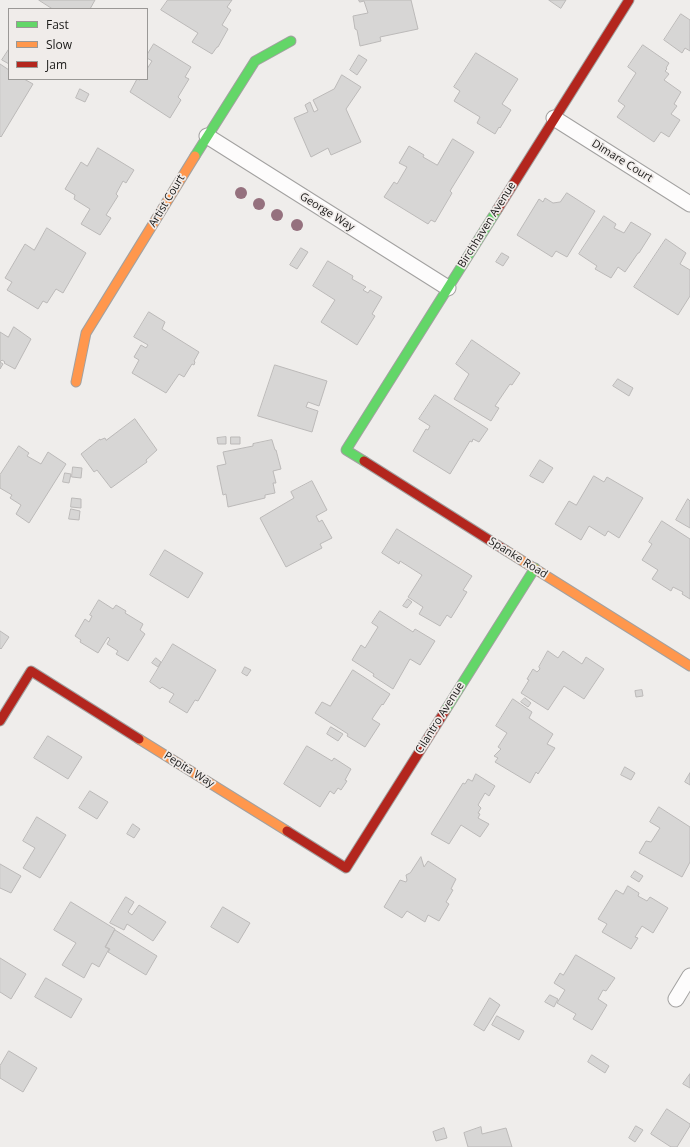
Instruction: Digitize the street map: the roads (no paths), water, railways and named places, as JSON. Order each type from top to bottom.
[{"type":"street","name":"Birchhaven Avenue","points":[[346,450],[629,0]]},
{"type":"street","name":"Artist Court","points":[[76,382],[86,333],[207,136],[255,61],[290,41]]},
{"type":"street","name":"Dimare Court","points":[[554,118],[690,204]]},
{"type":"street","name":"George Way","points":[[207,136],[448,288]]},
{"type":"street","name":"Spanke Road","points":[[346,450],[690,666]]},
{"type":"street","name":"Cilantro Avenue","points":[[346,868],[534,568]]},
{"type":"street","name":"Pepita Way","points":[[0,721],[32,671],[346,868]]},
{"type":"street","points":[[676,999],[690,976]]}]
